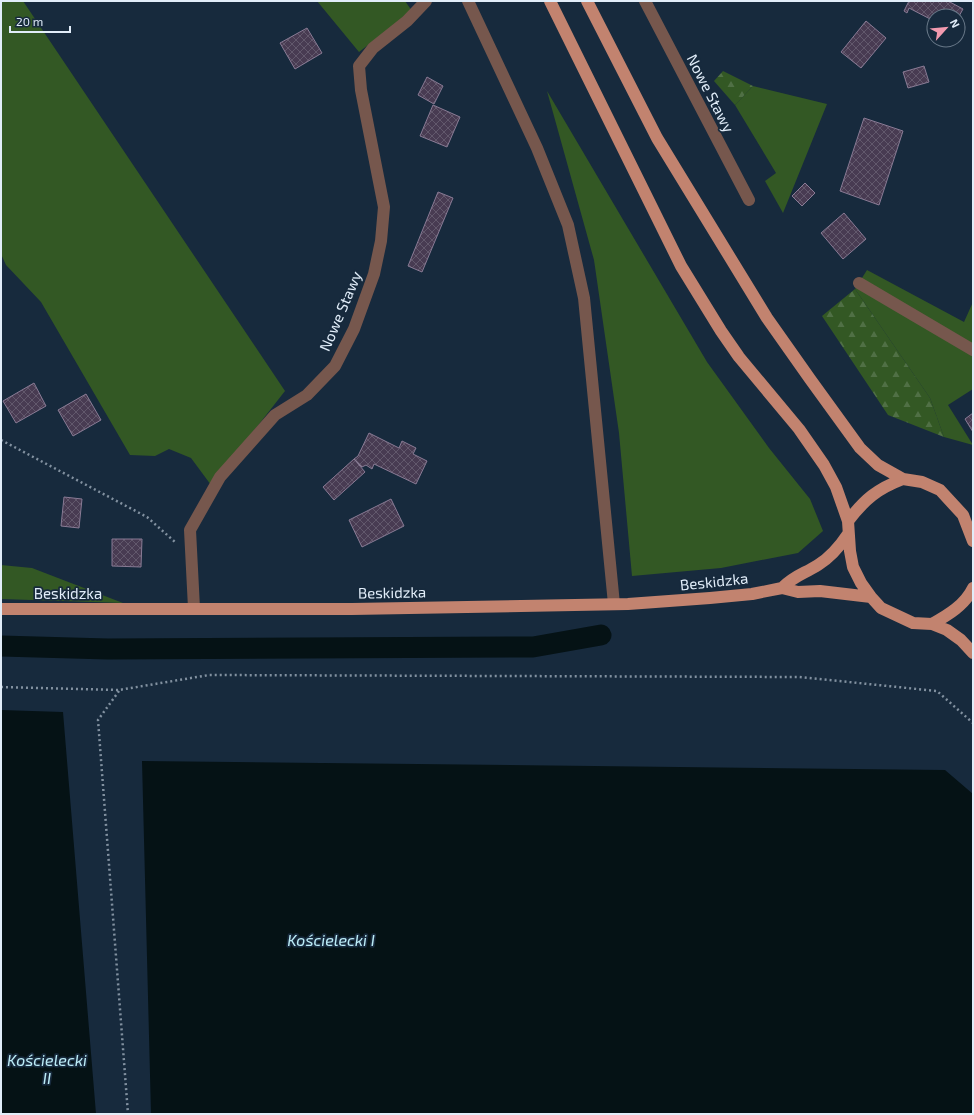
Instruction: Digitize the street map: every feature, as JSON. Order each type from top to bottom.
[{"type":"main road","points":[[550,1],[681,266],[721,331],[739,357],[798,429],[824,465],[836,488],[848,521],[848,534],[853,567],[870,597],[881,608],[899,617],[913,623],[932,624],[947,630],[961,640],[973,653]]},
{"type":"main road","points":[[586,1],[657,138],[767,318],[860,448],[878,466],[903,479],[922,482],[940,490],[968,515],[973,541]]},
{"type":"main road","points":[[848,521],[870,495],[884,486],[903,479]]},
{"type":"main road","name":"Beskidzka","points":[[782,588],[794,577],[818,565],[837,550],[848,534]]},
{"type":"main road","name":"Beskidzka","points":[[1,609],[352,609],[614,604],[752,594],[782,588],[798,592],[820,592],[870,597]]},
{"type":"main road","points":[[932,624],[958,607],[970,594],[973,588]]},
{"type":"street","name":"Nowe Stawy","points":[[194,608],[190,530],[220,478],[275,415],[307,395],[335,366],[354,329],[374,274],[381,241],[384,207],[361,90],[359,66],[373,48],[407,21],[426,1]]},
{"type":"street","points":[[468,1],[537,148],[568,225],[584,298],[614,604]]},
{"type":"street","name":"Nowe Stawy","points":[[645,1],[749,200]]},
{"type":"street","points":[[859,283],[973,350]]},
{"type":"path","points":[[1,440],[147,517],[191,558]]},
{"type":"path","points":[[1,687],[119,690],[209,675],[799,677],[937,691],[973,723]]},
{"type":"path","points":[[119,690],[98,720],[128,1114]]},
{"type":"green space","points":[[1,1],[23,1],[285,391],[211,485],[191,458],[169,449],[155,456],[130,455],[41,302],[6,265],[1,254]]},
{"type":"green space","points":[[317,1],[405,1],[412,11],[359,52]]},
{"type":"green space","points":[[723,71],[753,86],[735,105],[714,81]]},
{"type":"green space","points":[[753,86],[827,104],[783,213],[765,181],[776,173],[735,105]]},
{"type":"green space","points":[[547,91],[707,362],[769,448],[810,499],[823,531],[798,553],[721,568],[632,576],[619,433],[594,260]]},
{"type":"green space","points":[[867,270],[964,322],[973,302],[973,389],[948,405],[973,445],[944,437],[930,398],[855,289]]},
{"type":"green space","points":[[855,289],[930,398],[944,437],[888,415],[822,316]]},
{"type":"green space","points":[[1,565],[32,568],[123,603],[1,599]]},
{"type":"water","name":"Kościelecki II","points":[[1,710],[63,712],[96,1114],[1,1114]]},
{"type":"water","name":"Kościelecki I","points":[[142,761],[945,770],[973,794],[973,1114],[151,1114]]},
{"type":"building","points":[[909,1],[948,1],[961,8],[926,8],[926,17],[909,8],[907,13],[904,11]]},
{"type":"building","points":[[866,21],[886,38],[861,68],[841,52]]},
{"type":"building","points":[[307,28],[322,53],[295,69],[280,43]]},
{"type":"building","points":[[924,66],[929,82],[908,88],[903,72]]},
{"type":"building","points":[[427,77],[443,86],[434,104],[418,95]]},
{"type":"building","points":[[433,105],[460,117],[447,147],[420,136]]},
{"type":"building","points":[[864,118],[903,131],[879,205],[840,191]]},
{"type":"building","points":[[805,183],[815,193],[802,206],[792,196]]},
{"type":"building","points":[[438,192],[453,198],[422,272],[408,266]]},
{"type":"building","points":[[844,213],[866,239],[843,259],[821,233]]},
{"type":"building","points":[[34,383],[46,406],[16,423],[3,401]]},
{"type":"building","points":[[86,394],[101,420],[73,436],[58,410]]},
{"type":"building","points":[[973,413],[973,432],[965,419]]},
{"type":"building","points":[[369,433],[399,448],[402,441],[416,448],[413,454],[427,461],[416,484],[374,464],[372,469],[366,465],[362,467],[354,459],[358,456]]},
{"type":"building","points":[[354,459],[365,472],[334,500],[323,487]]},
{"type":"building","points":[[64,497],[82,499],[79,528],[61,526]]},
{"type":"building","points":[[391,499],[404,526],[362,547],[349,520]]},
{"type":"building","points":[[112,539],[142,539],[141,567],[112,566]]},
{"type":"waterway","points":[[1,646],[108,649],[533,647],[601,635]]}]
